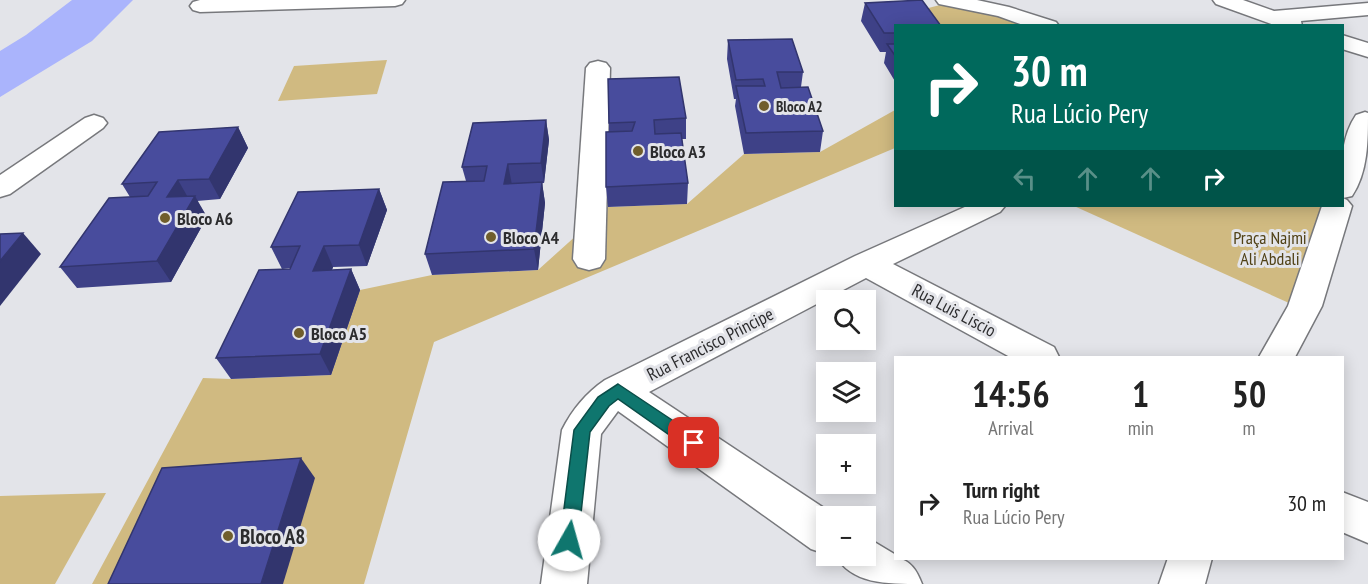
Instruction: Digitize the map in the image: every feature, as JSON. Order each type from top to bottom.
[{"type":"street","points":[[201,3],[395,0]]},
{"type":"street","points":[[946,0],[1002,11],[1043,24]]},
{"type":"street","points":[[1223,0],[1291,24]]},
{"type":"street","points":[[1272,17],[1368,9]]},
{"type":"street","points":[[1344,42],[1368,51]]},
{"type":"street","points":[[589,259],[598,68]]},
{"type":"street","points":[[1344,181],[1358,118]]},
{"type":"street","points":[[0,188],[94,123]]},
{"type":"street","name":"Rua Francisco Principe","points":[[564,584],[582,430],[603,401],[618,391],[867,264],[988,207]]},
{"type":"street","points":[[1278,356],[1305,306],[1338,207]]},
{"type":"street","name":"Rua Luis Liscio","points":[[867,264],[1039,356]]},
{"type":"street","points":[[618,391],[816,527]]},
{"type":"street","points":[[1344,512],[1368,523]]},
{"type":"street","points":[[1182,584],[1189,560]]},
{"type":"street","points":[[873,566],[899,584]]},
{"type":"green space","points":[[940,5],[1003,16],[1029,24],[922,24],[909,13]]},
{"type":"green space","points":[[387,60],[377,94],[278,101],[294,66]]},
{"type":"green space","points":[[894,111],[894,148],[434,342],[364,584],[92,584],[203,378],[331,375],[360,290],[432,275],[538,270],[608,207],[687,204],[744,154],[820,152]]},
{"type":"green space","name":"Praça Najmi Ali Abdali","points":[[1076,207],[1329,207],[1298,307]]},
{"type":"green space","points":[[106,493],[55,584],[0,584],[0,496]]},
{"type":"water","points":[[72,0],[133,0],[92,41],[0,97],[0,51],[26,35]]},
{"type":"building","points":[[922,0],[940,24],[894,24],[894,33],[884,33],[865,3]]},
{"type":"building","name":"Bloco A2","points":[[792,39],[803,72],[777,72],[781,88],[808,87],[823,131],[746,133],[736,86],[765,86],[763,79],[736,80],[728,40]]},
{"type":"building","points":[[887,44],[894,44],[894,54]]},
{"type":"building","name":"Bloco A3","points":[[679,77],[686,118],[654,120],[655,134],[681,133],[688,183],[606,187],[606,132],[632,131],[635,122],[609,123],[608,79]]},
{"type":"building","name":"Bloco A4","points":[[546,120],[541,163],[508,164],[504,184],[542,182],[534,249],[425,254],[443,182],[484,181],[487,166],[462,167],[473,123]]},
{"type":"building","points":[[238,127],[209,179],[178,180],[167,197],[195,196],[157,261],[60,267],[109,198],[148,196],[157,182],[122,184],[159,132]]},
{"type":"building","points":[[379,189],[359,245],[324,246],[313,271],[351,269],[320,354],[216,358],[259,270],[290,269],[300,246],[271,247],[298,192]]},
{"type":"building","points":[[23,233],[0,261],[0,234]]},
{"type":"building","name":"Bloco A8","points":[[301,458],[261,584],[108,584],[162,468]]},
{"type":"place","name":"Bloco A2","points":[[764,106]]},
{"type":"place","name":"Bloco A3","points":[[638,151]]},
{"type":"place","name":"Bloco A6","points":[[165,218]]},
{"type":"place","name":"Bloco A4","points":[[491,237]]},
{"type":"place","name":"Bloco A5","points":[[299,333]]},
{"type":"place","name":"Bloco A8","points":[[228,536]]},
{"type":"route","points":[[569,540],[582,430],[603,401],[618,391],[694,443]]}]
